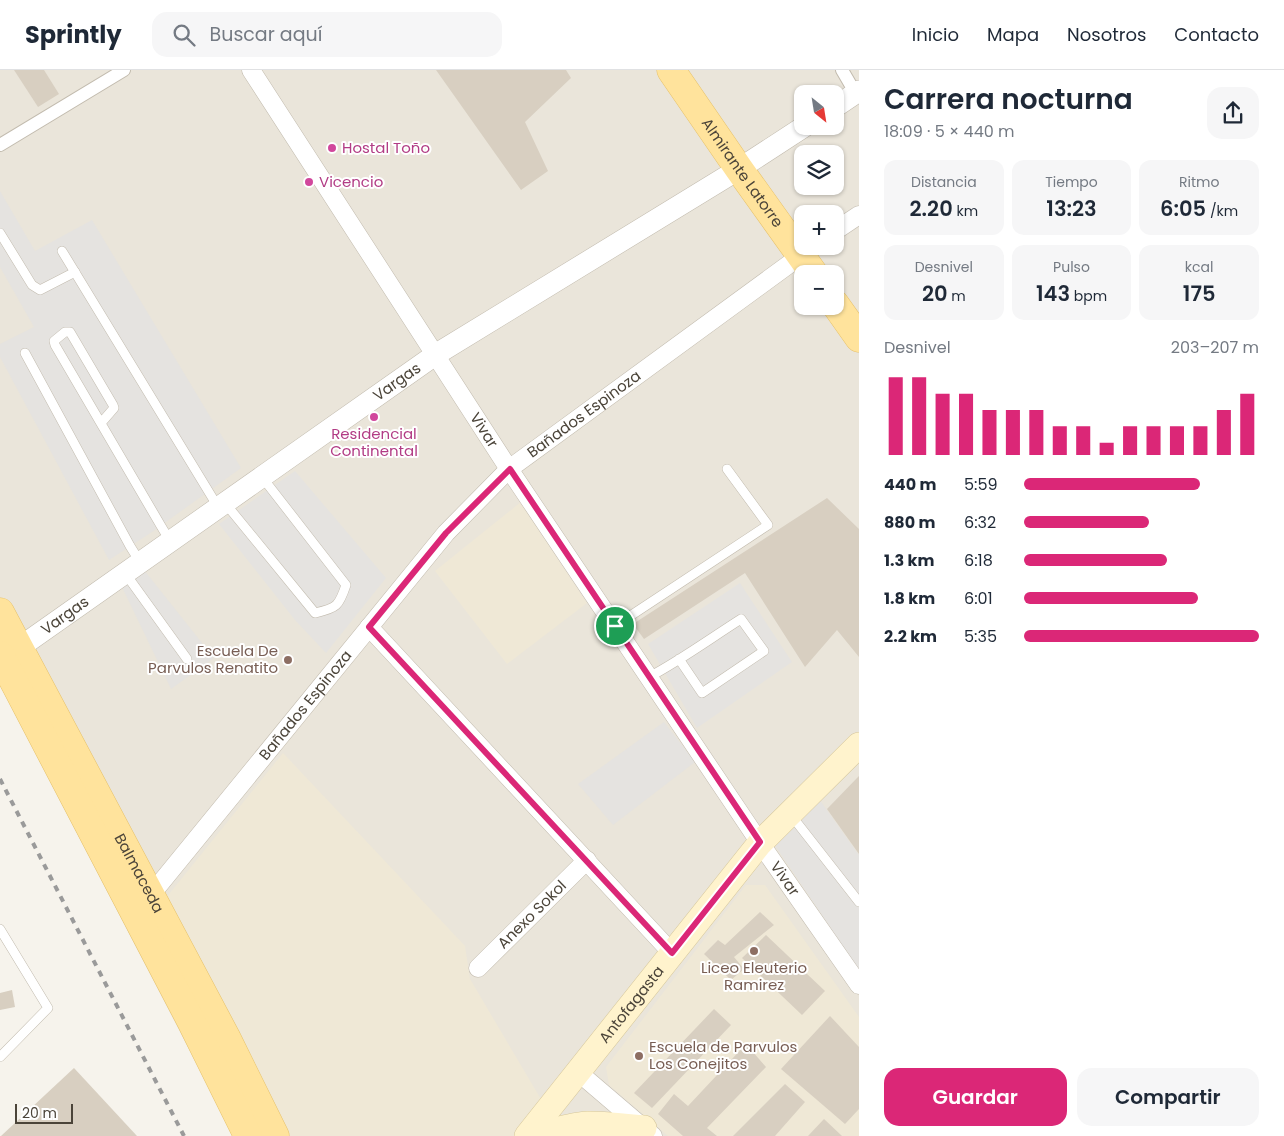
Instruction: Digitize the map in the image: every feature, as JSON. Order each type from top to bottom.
[{"type":"main road","name":"Almirante Latorre","points":[[671,70],[739,169],[810,258]]},
{"type":"main road","points":[[843,315],[859,338]]},
{"type":"main road","name":"Balmaceda","points":[[0,612],[7,654],[143,904],[226,1037],[275,1136]]},
{"type":"main road","name":"Antofagasta","points":[[527,1136],[760,842],[859,745]]},
{"type":"main road","name":"Balmaceda","points":[[143,904],[191,1021],[248,1136]]},
{"type":"main road","points":[[534,1136],[557,1129],[586,1124],[614,1124],[649,1132]]},
{"type":"street","points":[[0,145],[124,70]]},
{"type":"street","name":"Vivar","points":[[251,70],[510,469],[649,677],[686,742],[760,842],[859,985]]},
{"type":"street","points":[[842,70],[857,92],[844,101]]},
{"type":"street","name":"Vargas","points":[[7,654],[435,354],[794,134]]},
{"type":"street","points":[[844,225],[859,214]]},
{"type":"street","name":"Bañados Espinoza","points":[[143,904],[446,533],[510,469],[810,258]]},
{"type":"street","points":[[369,627],[672,953]]},
{"type":"street","name":"Anexo Sokol","points":[[478,968],[587,860]]},
{"type":"street","points":[[578,1072],[649,1132]]},
{"type":"lane","points":[[0,233],[32,286],[40,290],[75,272]]},
{"type":"lane","points":[[62,251],[221,505],[233,514],[315,613],[331,609],[341,600],[346,585],[262,477]]},
{"type":"lane","points":[[101,423],[114,408],[114,405],[70,332],[65,332],[54,341],[55,345],[170,541]]},
{"type":"lane","points":[[25,353],[130,546],[132,568],[187,659]]},
{"type":"lane","points":[[615,626],[768,525],[727,469]]},
{"type":"lane","points":[[649,677],[741,619],[764,651],[702,693],[679,659]]},
{"type":"lane","points":[[790,814],[859,902]]},
{"type":"lane","points":[[0,929],[48,1008],[0,1057]]},
{"type":"shaded area","points":[[0,70],[859,70],[859,1136],[234,1136],[0,685]]},
{"type":"shaded area","points":[[0,191],[35,251],[92,220],[241,468],[152,532],[109,560],[0,357],[0,344],[34,327],[0,267]]},
{"type":"shaded area","points":[[295,471],[386,578],[326,653],[295,620],[219,524]]},
{"type":"shaded area","points":[[521,502],[587,603],[507,664],[435,571]]},
{"type":"shaded area","points":[[144,570],[214,658],[171,689],[121,585]]},
{"type":"shaded area","points":[[740,583],[792,662],[697,728],[648,644]]},
{"type":"shaded area","points":[[664,722],[695,762],[613,825],[578,784]]},
{"type":"shaded area","points":[[283,753],[465,946],[470,979],[542,1101],[515,1136],[279,1136],[157,909]]},
{"type":"shaded area","points":[[819,799],[859,855],[859,970],[774,844]]},
{"type":"shaded area","name":"Liceo Eleuterio Ramirez","points":[[746,885],[765,885],[859,1017],[859,1136],[668,1136],[609,1085],[606,1067]]},
{"type":"building","points":[[14,70],[44,70],[59,94],[38,107]]},
{"type":"building","points":[[436,70],[566,70],[571,78],[525,122],[548,171],[521,190]]},
{"type":"building","points":[[827,498],[859,529],[859,657],[837,630],[805,667],[745,573],[644,639],[633,624]]},
{"type":"building","points":[[859,776],[859,854],[827,809]]},
{"type":"building","points":[[760,912],[774,925],[734,957],[744,969],[731,980],[704,954],[718,940],[725,945]]},
{"type":"building","points":[[766,935],[825,991],[802,1015],[742,958]]},
{"type":"building","points":[[12,990],[15,1007],[0,1010],[0,993]]},
{"type":"building","points":[[714,1009],[731,1025],[652,1108],[634,1093]]},
{"type":"building","points":[[830,1016],[859,1047],[859,1109],[845,1124],[781,1069]]},
{"type":"building","points":[[746,1044],[766,1067],[707,1128],[717,1136],[683,1136],[658,1114],[674,1094],[688,1106]]},
{"type":"building","points":[[74,1068],[137,1136],[1,1136]]},
{"type":"building","points":[[785,1084],[805,1102],[775,1136],[733,1136]]},
{"type":"building","points":[[824,1119],[842,1136],[808,1136]]},
{"type":"railway","points":[[0,779],[184,1136]]},
{"type":"place","name":"Hostal Toño","points":[[332,148]]},
{"type":"place","name":"Vicencio","points":[[309,182]]},
{"type":"place","name":"Residencial Continental","points":[[374,417]]},
{"type":"place","name":"Escuela De Parvulos Renatito","points":[[288,660]]},
{"type":"place","name":"Liceo Eleuterio Ramirez","points":[[754,951]]},
{"type":"place","name":"Escuela de Parvulos Los Conejitos","points":[[639,1056]]},
{"type":"route","points":[[510,469],[615,626],[760,842],[672,953],[369,627],[446,533],[510,469]]}]
